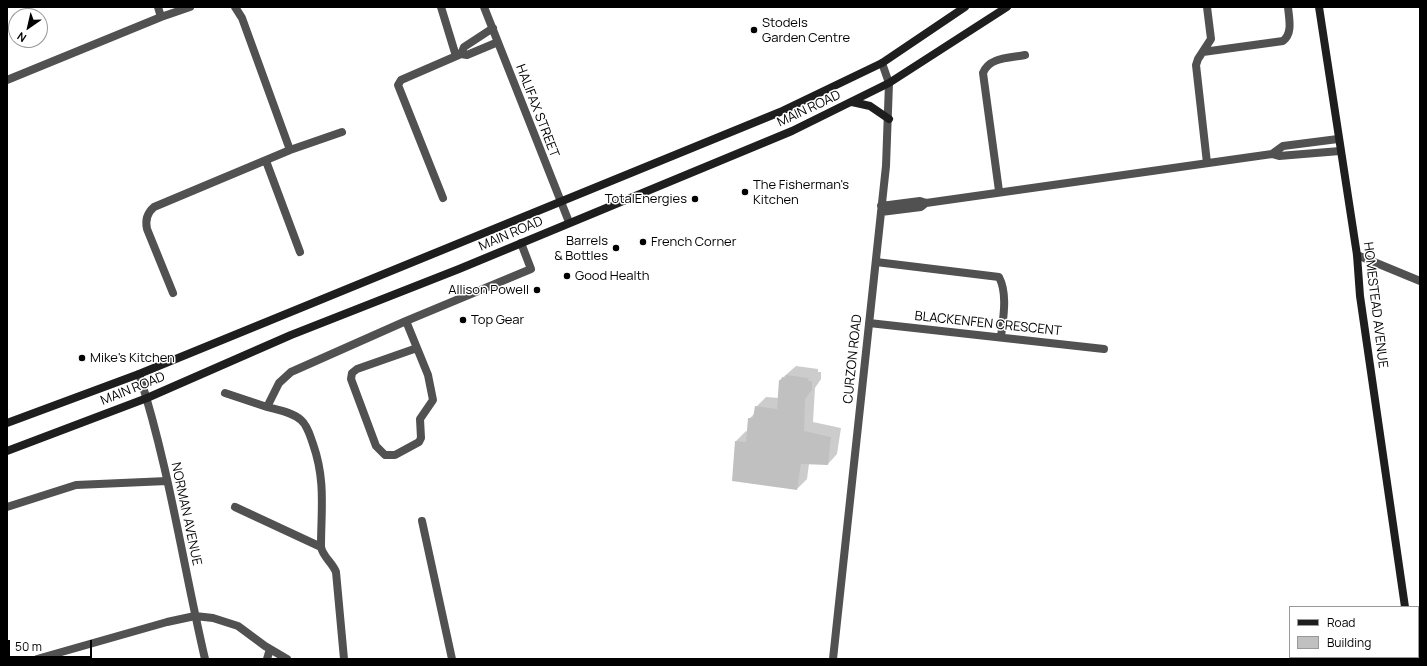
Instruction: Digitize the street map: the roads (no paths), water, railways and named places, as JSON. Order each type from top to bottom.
[{"type":"main road","name":"MAIN ROAD","points":[[7,423],[139,374],[780,112],[882,63],[965,7]]},
{"type":"main road","name":"MAIN ROAD","points":[[7,450],[147,398],[291,335],[730,158],[852,102],[889,83],[1008,7]]},
{"type":"main road","name":"HOMESTEAD AVENUE","points":[[1319,7],[1356,255],[1360,296],[1405,606]]},
{"type":"main road","points":[[852,102],[870,106],[889,119]]},
{"type":"street","points":[[158,7],[161,17]]},
{"type":"street","points":[[7,80],[161,17],[190,7]]},
{"type":"street","points":[[235,7],[242,18],[290,150]]},
{"type":"street","points":[[441,7],[458,55]]},
{"type":"street","name":"HALIFAX STREET","points":[[484,7],[559,202],[569,222]]},
{"type":"street","points":[[1207,7],[1211,35],[1196,65],[1207,163]]},
{"type":"street","points":[[1203,52],[1283,41],[1288,37],[1290,30],[1288,7]]},
{"type":"street","points":[[443,198],[398,86],[401,80],[458,55],[464,47],[492,28]]},
{"type":"street","points":[[458,55],[467,56],[498,42]]},
{"type":"street","points":[[999,191],[983,73],[986,66],[991,62],[1025,55]]},
{"type":"street","name":"CURZON ROAD","points":[[833,659],[876,262],[889,119],[889,83],[882,63]]},
{"type":"street","points":[[173,293],[147,229],[146,223],[149,211],[154,207],[290,150],[342,132]]},
{"type":"street","points":[[1272,154],[1284,146],[1338,140]]},
{"type":"street","points":[[881,209],[921,207],[926,203],[999,191],[1075,183],[1272,154],[1280,156],[1340,151]]},
{"type":"street","points":[[266,161],[300,252]]},
{"type":"street","points":[[267,407],[279,383],[290,372],[406,321],[531,269],[521,243]]},
{"type":"street","points":[[1356,255],[1420,281]]},
{"type":"street","points":[[876,262],[999,277],[1003,285],[1003,317],[1001,337]]},
{"type":"street","points":[[406,321],[417,348],[428,375],[432,392],[432,402],[420,419],[421,438],[419,442],[395,455],[385,455],[376,446],[352,379],[352,373],[357,368],[417,348]]},
{"type":"street","name":"BLACKENFEN CRESCENT","points":[[869,322],[1104,349]]},
{"type":"street","name":"NORMAN AVENUE","points":[[139,374],[147,398],[195,616],[206,659]]},
{"type":"street","points":[[225,393],[299,418],[304,423],[309,433],[321,475],[323,499],[321,547],[323,554],[333,565],[336,572],[338,611],[345,648],[344,659]]},
{"type":"street","points":[[7,507],[76,485],[166,481]]},
{"type":"street","points":[[235,507],[321,547]]},
{"type":"street","points":[[422,521],[452,659]]},
{"type":"street","points":[[37,659],[167,622],[195,616],[213,618],[238,626],[270,650],[287,659]]},
{"type":"street","points":[[267,659],[270,650]]},
{"type":"place","name":"Stodels Garden Centre","points":[[754,30]]},
{"type":"place","name":"The Fisherman's Kitchen","points":[[745,192]]},
{"type":"place","name":"TotalEnergies","points":[[695,199]]},
{"type":"place","name":"French Corner","points":[[643,242]]},
{"type":"place","name":"Barrels & Bottles","points":[[616,248]]},
{"type":"place","name":"Good Health","points":[[567,276]]},
{"type":"place","name":"Allison Powell","points":[[537,290]]},
{"type":"place","name":"Top Gear","points":[[463,320]]},
{"type":"place","name":"Mike's Kitchen","points":[[82,358]]}]
